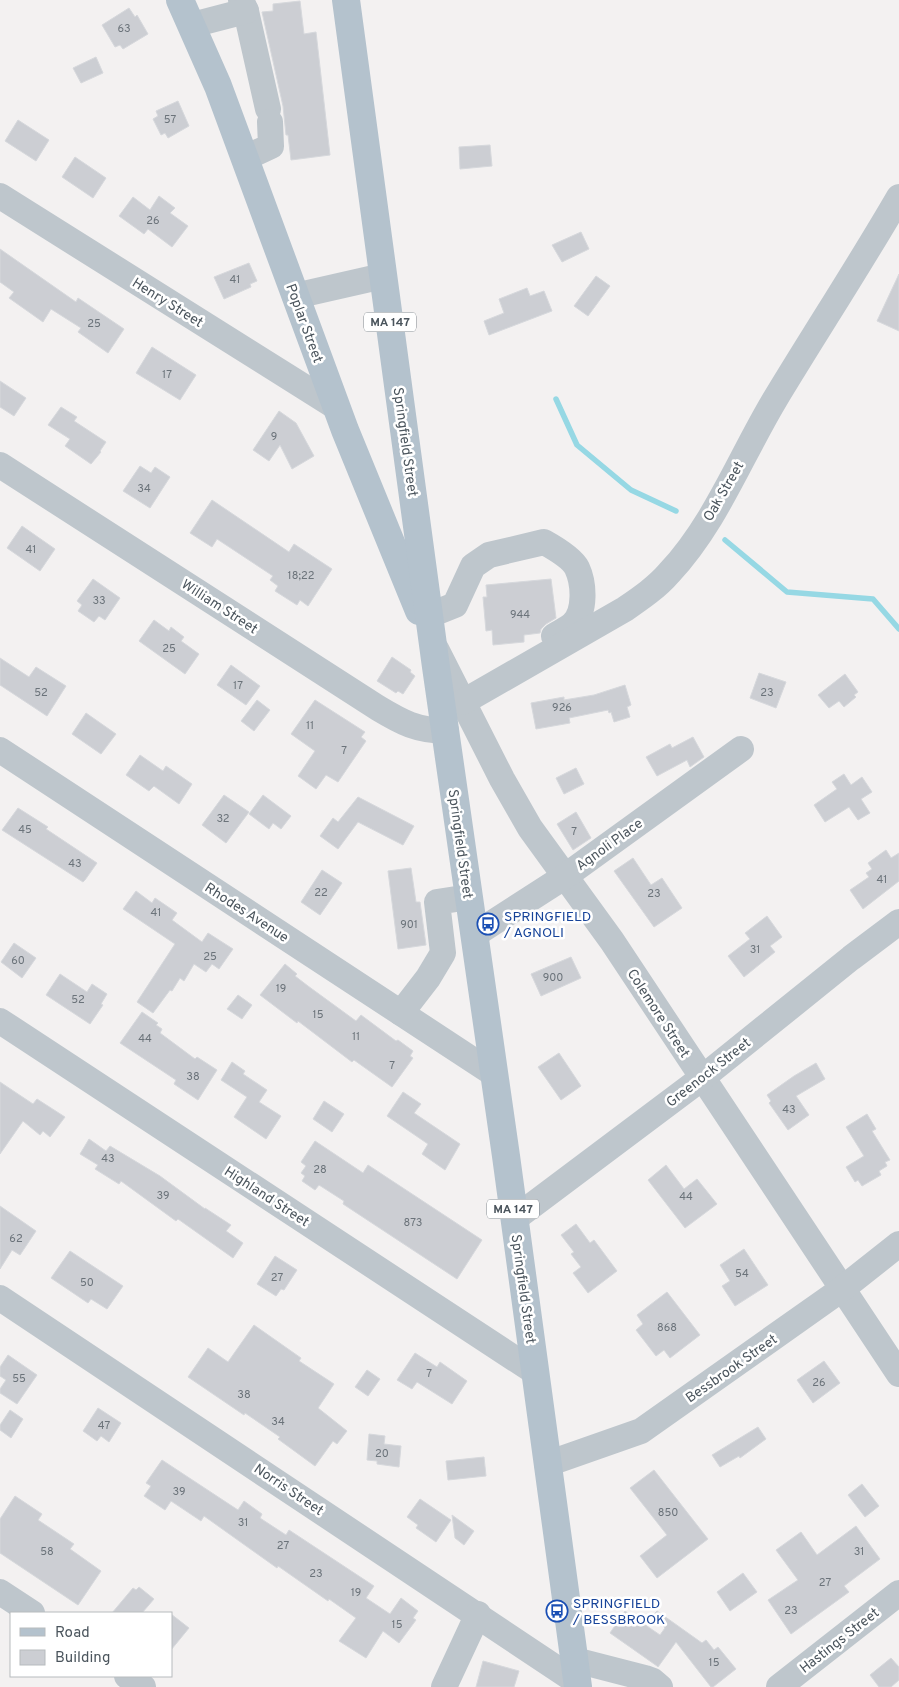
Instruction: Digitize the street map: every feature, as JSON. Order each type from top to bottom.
[{"type":"main road","name":"Poplar Street","points":[[180,0],[218,86],[336,408],[433,644]]},
{"type":"main road","name":"Springfield Street","points":[[346,0],[433,644],[577,1676]]},
{"type":"street","points":[[192,25],[243,5],[269,116],[271,146],[245,158]]},
{"type":"street","name":"Henry Street","points":[[0,196],[336,408]]},
{"type":"street","name":"Oak Street","points":[[461,697],[625,609],[652,590],[678,564],[709,517],[764,417],[856,271],[899,197]]},
{"type":"street","points":[[295,296],[384,276]]},
{"type":"street","name":"William Street","points":[[0,465],[378,708],[415,728],[446,732]]},
{"type":"street","points":[[430,615],[455,605],[473,566],[489,555],[544,542],[558,550],[577,567],[582,589],[583,606],[574,623],[552,638],[514,657],[461,697]]},
{"type":"street","name":"Colemore Street","points":[[433,644],[514,803],[564,877],[612,941],[899,1374]]},
{"type":"street","name":"Agnoli Place","points":[[474,936],[564,877],[741,749]]},
{"type":"street","name":"Rhodes Avenue","points":[[0,750],[494,1074]]},
{"type":"street","points":[[401,1012],[428,978],[443,953],[437,902],[469,897]]},
{"type":"street","name":"Greenock Street","points":[[514,1219],[702,1078],[843,963],[899,922]]},
{"type":"street","name":"Highland Street","points":[[0,1021],[535,1372]]},
{"type":"street","name":"Bessbrook Street","points":[[547,1464],[641,1432],[842,1289],[899,1244]]},
{"type":"street","name":"Norris Street","points":[[0,1298],[478,1614],[577,1676],[645,1678],[653,1681],[660,1687]]},
{"type":"street","points":[[0,1592],[30,1612]]},
{"type":"street","name":"Hastings Street","points":[[779,1687],[899,1593]]},
{"type":"street","points":[[444,1687],[478,1614]]},
{"type":"street","points":[[128,1677],[144,1687]]},
{"type":"building","points":[[300,1],[304,34],[316,32],[330,155],[291,160],[283,106],[262,12],[273,11],[273,4]]},
{"type":"building","points":[[129,8],[135,17],[137,15],[148,34],[123,49],[120,45],[115,47],[102,25]]},
{"type":"building","points":[[96,57],[103,73],[81,83],[73,68]]},
{"type":"building","points":[[178,101],[189,126],[168,138],[165,133],[161,135],[153,119],[158,116],[156,111]]},
{"type":"building","points":[[18,120],[49,140],[36,161],[5,141]]},
{"type":"building","points":[[490,145],[492,166],[460,169],[459,147]]},
{"type":"building","points":[[75,157],[106,178],[93,198],[62,177]]},
{"type":"building","points":[[159,196],[175,208],[170,213],[188,226],[172,247],[148,229],[144,234],[119,216],[133,197],[150,210]]},
{"type":"building","points":[[581,232],[589,249],[562,262],[552,245]]},
{"type":"building","points":[[0,249],[76,302],[78,298],[124,329],[108,353],[78,332],[81,328],[51,309],[43,322],[9,298],[14,292],[0,282]]},
{"type":"building","points":[[249,263],[257,281],[250,284],[251,287],[224,299],[214,277]]},
{"type":"building","points":[[899,274],[899,331],[877,321]]},
{"type":"building","points":[[596,276],[610,286],[588,316],[574,306]]},
{"type":"building","points":[[527,288],[530,296],[544,291],[552,311],[489,335],[484,321],[504,313],[499,299]]},
{"type":"building","points":[[152,347],[196,375],[180,400],[136,373]]},
{"type":"building","points":[[0,381],[26,398],[14,416],[0,407]]},
{"type":"building","points":[[61,407],[77,417],[74,421],[106,442],[101,452],[91,464],[65,446],[70,439],[48,425]]},
{"type":"building","points":[[279,411],[296,423],[314,456],[292,469],[280,445],[269,461],[253,450]]},
{"type":"building","points":[[140,466],[151,473],[155,467],[170,477],[150,508],[123,491]]},
{"type":"building","points":[[212,500],[289,552],[294,544],[332,569],[308,606],[300,600],[297,605],[275,591],[278,586],[270,580],[273,576],[217,539],[212,547],[190,533]]},
{"type":"building","points":[[22,526],[55,549],[40,571],[7,548]]},
{"type":"building","points":[[93,579],[120,598],[105,620],[99,616],[94,622],[78,611],[82,605],[77,601]]},
{"type":"building","points":[[551,579],[556,618],[546,624],[540,633],[524,635],[524,642],[493,645],[492,630],[486,631],[483,597],[487,597],[486,585]]},
{"type":"building","points":[[154,620],[169,631],[171,627],[184,637],[181,641],[199,654],[185,674],[139,641]]},
{"type":"building","points":[[392,657],[411,670],[410,672],[415,676],[403,694],[398,691],[396,693],[377,681]]},
{"type":"building","points":[[0,658],[29,677],[36,667],[66,686],[47,716],[0,685]]},
{"type":"building","points":[[231,665],[260,686],[246,705],[217,685]]},
{"type":"building","points":[[759,673],[786,682],[776,708],[750,698]]},
{"type":"building","points":[[845,674],[858,692],[854,695],[856,697],[844,707],[839,701],[829,708],[818,695]]},
{"type":"building","points":[[625,685],[631,705],[627,707],[630,717],[614,722],[611,712],[609,713],[608,710],[569,718],[570,723],[536,729],[531,703],[564,697],[564,700],[594,695]]},
{"type":"building","points":[[257,700],[270,710],[254,731],[241,721]]},
{"type":"building","points":[[315,700],[365,732],[361,737],[366,741],[338,782],[326,775],[316,789],[298,776],[315,751],[291,734]]},
{"type":"building","points":[[86,713],[116,734],[101,754],[72,734]]},
{"type":"building","points":[[693,737],[704,757],[690,767],[687,760],[657,776],[646,757],[670,744],[672,748]]},
{"type":"building","points":[[140,755],[163,771],[166,766],[192,784],[179,804],[154,786],[149,791],[126,775]]},
{"type":"building","points":[[576,768],[584,784],[564,794],[556,778]]},
{"type":"building","points":[[844,774],[851,785],[862,777],[872,792],[861,799],[870,813],[858,820],[849,807],[825,822],[814,805],[837,789],[832,782]]},
{"type":"building","points":[[224,795],[249,812],[226,843],[202,825]]},
{"type":"building","points":[[263,795],[291,816],[281,829],[273,823],[269,829],[249,814]]},
{"type":"building","points":[[358,797],[414,826],[403,845],[358,822],[338,849],[320,836],[333,818],[338,822]]},
{"type":"building","points":[[18,808],[48,827],[46,829],[97,863],[83,882],[2,830]]},
{"type":"building","points":[[576,812],[591,838],[573,850],[557,824]]},
{"type":"building","points":[[886,850],[891,858],[899,853],[899,881],[863,909],[850,890],[869,877],[866,873],[872,869],[868,863]]},
{"type":"building","points":[[633,858],[651,885],[662,878],[682,908],[654,927],[614,871]]},
{"type":"building","points":[[411,868],[416,902],[420,902],[426,945],[398,949],[388,871]]},
{"type":"building","points":[[322,870],[342,883],[320,915],[301,902]]},
{"type":"building","points":[[136,891],[152,903],[155,898],[177,913],[172,920],[202,942],[208,933],[233,949],[219,969],[212,964],[206,972],[194,964],[184,981],[180,978],[172,991],[170,990],[153,1013],[137,1002],[175,944],[123,909]]},
{"type":"building","points":[[767,916],[782,937],[770,946],[775,952],[744,977],[728,956],[750,939],[745,933]]},
{"type":"building","points":[[14,943],[36,958],[22,978],[1,962]]},
{"type":"building","points":[[571,957],[581,978],[541,996],[531,974]]},
{"type":"building","points":[[285,964],[297,974],[295,976],[356,1021],[361,1015],[413,1051],[410,1056],[413,1058],[392,1087],[354,1060],[352,1062],[260,995]]},
{"type":"building","points":[[60,974],[87,992],[92,984],[107,994],[101,1004],[103,1005],[90,1024],[46,995]]},
{"type":"building","points":[[238,995],[252,1005],[242,1019],[227,1009]]},
{"type":"building","points":[[142,1012],[158,1023],[156,1025],[162,1029],[160,1033],[195,1059],[197,1057],[217,1070],[198,1100],[174,1084],[176,1080],[120,1043]]},
{"type":"building","points":[[559,1053],[581,1086],[561,1100],[538,1067]]},
{"type":"building","points":[[232,1062],[245,1071],[243,1074],[267,1090],[259,1102],[281,1116],[266,1139],[234,1117],[247,1097],[221,1080]]},
{"type":"building","points":[[816,1063],[825,1079],[796,1096],[809,1115],[788,1130],[769,1103],[771,1101],[767,1095]]},
{"type":"building","points":[[0,1082],[33,1104],[37,1099],[65,1117],[50,1137],[43,1131],[40,1135],[23,1121],[0,1154]]},
{"type":"building","points":[[403,1092],[421,1104],[414,1113],[460,1144],[445,1170],[422,1154],[428,1144],[387,1116]]},
{"type":"building","points":[[324,1101],[344,1114],[332,1132],[313,1119]]},
{"type":"building","points":[[867,1114],[876,1129],[872,1131],[890,1160],[885,1162],[887,1166],[879,1171],[881,1175],[862,1186],[858,1180],[855,1182],[846,1167],[864,1156],[846,1127]]},
{"type":"building","points":[[89,1139],[106,1151],[110,1146],[160,1176],[205,1209],[231,1225],[226,1231],[243,1243],[233,1258],[178,1219],[176,1221],[121,1181],[119,1184],[95,1169],[98,1165],[80,1154]]},
{"type":"building","points":[[315,1141],[363,1173],[368,1165],[482,1240],[457,1279],[343,1204],[344,1201],[319,1185],[315,1190],[302,1181],[305,1176],[301,1173],[306,1166],[301,1162]]},
{"type":"building","points":[[666,1165],[684,1189],[697,1179],[717,1204],[685,1228],[648,1180]]},
{"type":"building","points":[[0,1206],[36,1231],[20,1255],[12,1250],[0,1269]]},
{"type":"building","points":[[576,1224],[590,1243],[594,1240],[617,1271],[588,1293],[573,1273],[581,1267],[571,1254],[574,1252],[561,1235]]},
{"type":"building","points":[[744,1249],[768,1285],[735,1306],[722,1286],[730,1281],[720,1265]]},
{"type":"building","points":[[70,1251],[123,1286],[107,1309],[91,1299],[88,1303],[51,1278]]},
{"type":"building","points":[[275,1256],[297,1270],[284,1290],[281,1289],[276,1296],[257,1284]]},
{"type":"building","points":[[667,1292],[700,1335],[670,1358],[664,1350],[656,1356],[636,1330],[643,1324],[637,1315]]},
{"type":"building","points":[[254,1325],[301,1358],[299,1361],[334,1384],[318,1408],[347,1431],[337,1444],[333,1441],[315,1466],[278,1439],[280,1437],[188,1377],[208,1348],[228,1362]]},
{"type":"building","points":[[415,1353],[437,1367],[440,1362],[467,1381],[452,1404],[417,1382],[412,1389],[397,1380]]},
{"type":"building","points":[[8,1355],[37,1375],[17,1404],[0,1393],[0,1389],[6,1380],[0,1376],[0,1367]]},
{"type":"building","points":[[824,1361],[840,1383],[813,1403],[797,1380]]},
{"type":"building","points":[[367,1370],[380,1379],[368,1396],[355,1387]]},
{"type":"building","points":[[98,1408],[121,1423],[109,1442],[101,1436],[97,1441],[83,1431]]},
{"type":"building","points":[[10,1410],[23,1419],[11,1438],[0,1430],[0,1425]]},
{"type":"building","points":[[758,1427],[766,1439],[740,1458],[739,1456],[720,1467],[712,1455]]},
{"type":"building","points":[[369,1434],[385,1436],[384,1444],[401,1446],[399,1467],[377,1464],[377,1461],[367,1460]]},
{"type":"building","points":[[484,1457],[486,1476],[448,1480],[446,1461]]},
{"type":"building","points":[[162,1460],[238,1510],[244,1501],[262,1514],[260,1518],[286,1535],[289,1530],[374,1586],[366,1598],[390,1614],[401,1598],[418,1611],[413,1618],[416,1620],[399,1643],[383,1631],[366,1658],[339,1641],[356,1618],[278,1566],[277,1568],[204,1516],[201,1521],[171,1501],[165,1510],[144,1496],[151,1486],[146,1483]]},
{"type":"building","points":[[654,1470],[708,1539],[657,1578],[640,1556],[667,1535],[630,1488]]},
{"type":"building","points":[[862,1484],[879,1506],[865,1517],[848,1495]]},
{"type":"building","points":[[15,1496],[42,1514],[38,1520],[74,1544],[70,1549],[101,1571],[78,1605],[0,1553],[0,1519]]},
{"type":"building","points":[[420,1499],[451,1520],[436,1542],[416,1528],[418,1525],[407,1517]]},
{"type":"building","points":[[452,1515],[474,1531],[464,1545],[455,1538]]},
{"type":"building","points":[[856,1526],[880,1559],[844,1586],[849,1592],[791,1634],[768,1600],[798,1580],[776,1550],[801,1532],[817,1555]]},
{"type":"building","points":[[743,1573],[757,1592],[730,1611],[717,1592]]},
{"type":"building","points":[[139,1587],[154,1599],[143,1612],[113,1612],[133,1588],[136,1590]]},
{"type":"building","points":[[625,1611],[660,1635],[665,1628],[654,1614],[657,1611],[702,1643],[706,1640],[714,1650],[718,1647],[736,1669],[711,1687],[676,1642],[658,1667],[610,1633]]},
{"type":"building","points":[[172,1615],[189,1628],[172,1649]]},
{"type":"building","points":[[891,1658],[899,1667],[899,1680],[891,1687],[879,1687],[870,1675]]},
{"type":"building","points":[[483,1661],[519,1671],[514,1687],[476,1687]]},
{"type":"waterway","points":[[556,399],[577,445],[631,490],[676,511]]},
{"type":"waterway","points":[[725,540],[787,592],[873,599],[899,629]]},
{"type":"place","name":"SPRINGFIELD / AGNOLI","points":[[488,924]]},
{"type":"place","name":"SPRINGFIELD / BESSBROOK","points":[[557,1611]]}]
